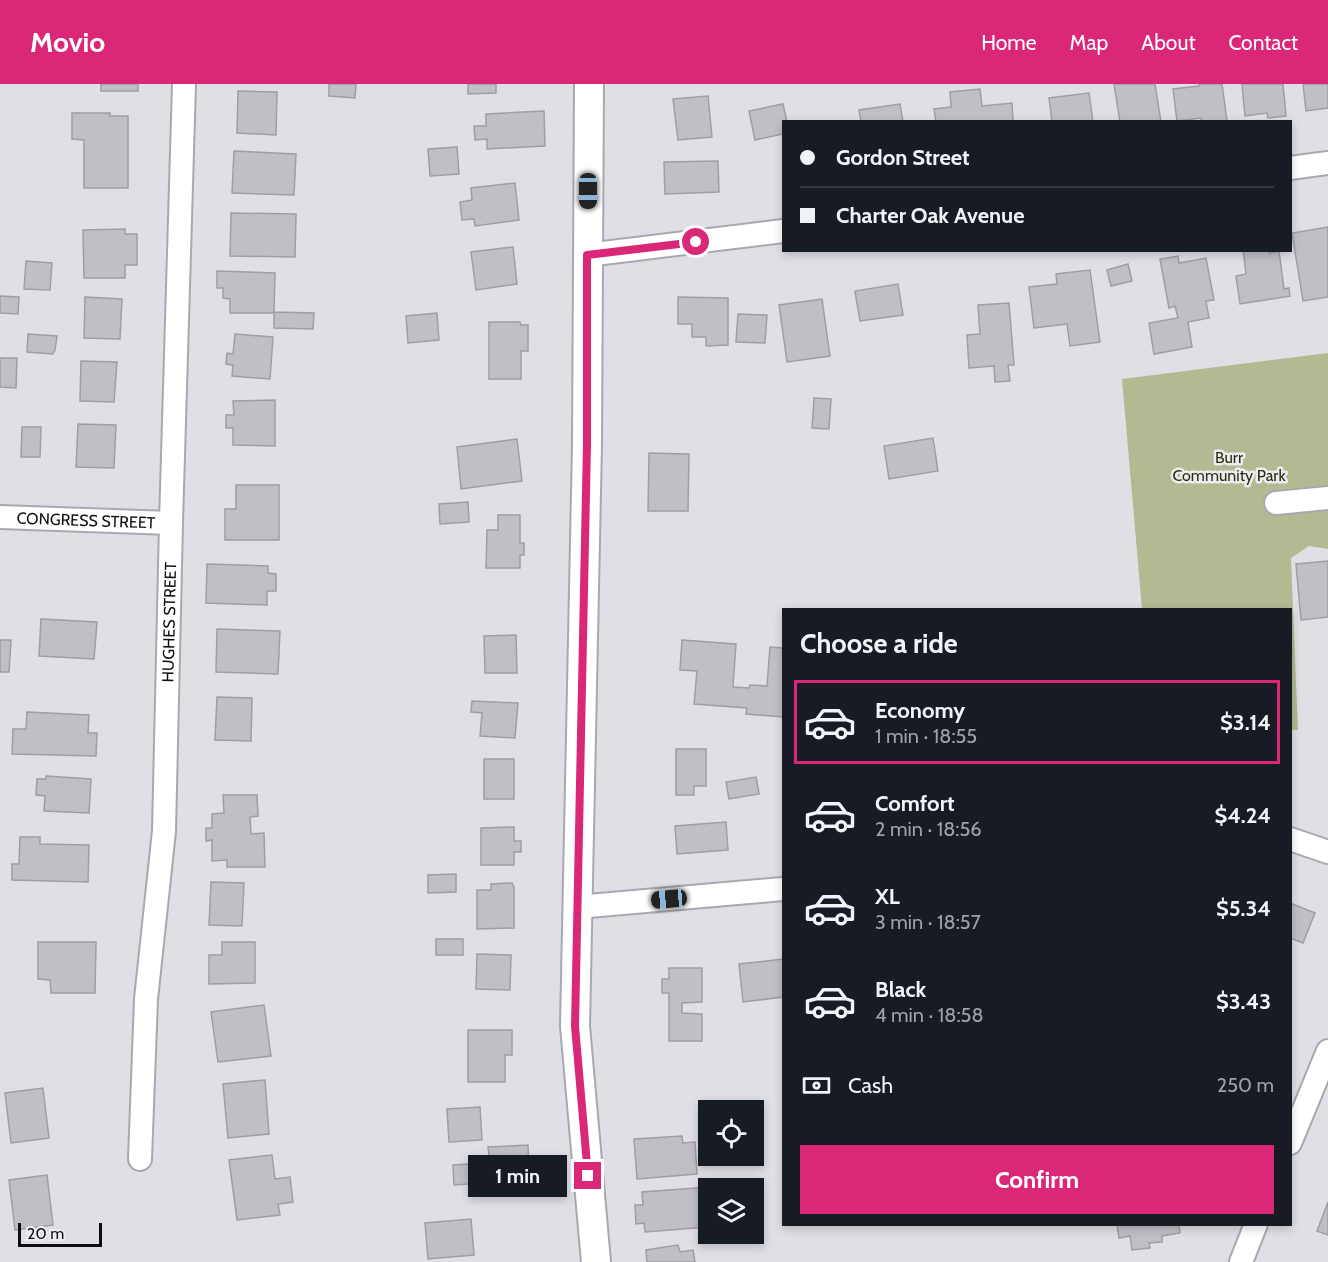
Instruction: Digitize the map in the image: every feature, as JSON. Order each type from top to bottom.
[{"type":"street","name":"HUGHES STREET","points":[[140,1159],[146,999],[164,831],[184,84]]},
{"type":"street","points":[[589,84],[587,444],[575,1026],[596,1262]]},
{"type":"street","points":[[1292,168],[1328,163]]},
{"type":"street","points":[[587,255],[782,231]]},
{"type":"street","points":[[1276,503],[1328,498]]},
{"type":"street","name":"CONGRESS STREET","points":[[0,517],[171,523]]},
{"type":"street","points":[[1292,840],[1328,852]]},
{"type":"street","points":[[577,907],[782,889]]},
{"type":"street","points":[[1292,1138],[1328,1051]]},
{"type":"street","points":[[1240,1262],[1255,1226]]},
{"type":"green space","name":"Burr Community Park","points":[[1328,353],[1328,549],[1309,546],[1291,558],[1298,730],[1292,730],[1292,608],[1142,608],[1122,379]]},
{"type":"building","points":[[101,84],[138,84],[138,91],[101,91]]},
{"type":"building","points":[[329,84],[356,84],[355,98],[329,96]]},
{"type":"building","points":[[468,84],[496,84],[496,93],[468,94]]},
{"type":"building","points":[[1114,84],[1155,84],[1161,120],[1120,120]]},
{"type":"building","points":[[1199,84],[1222,84],[1227,120],[1202,120],[1201,118],[1177,120],[1173,89],[1199,86]]},
{"type":"building","points":[[1242,84],[1283,84],[1286,116],[1268,118],[1267,113],[1245,116]]},
{"type":"building","points":[[1303,84],[1328,84],[1328,108],[1306,111]]},
{"type":"building","points":[[980,89],[982,106],[1012,103],[1013,120],[936,120],[934,109],[951,107],[950,92]]},
{"type":"building","points":[[238,91],[277,92],[276,135],[237,133]]},
{"type":"building","points":[[1089,93],[1093,120],[1052,120],[1049,98]]},
{"type":"building","points":[[708,96],[712,137],[678,140],[673,99]]},
{"type":"building","points":[[783,104],[787,120],[782,120],[782,134],[755,140],[749,111]]},
{"type":"building","points":[[900,104],[903,120],[861,120],[859,110]]},
{"type":"building","points":[[544,111],[545,146],[487,149],[487,139],[475,140],[474,126],[486,126],[486,114]]},
{"type":"building","points":[[72,113],[110,113],[110,116],[128,116],[128,188],[84,188],[84,140],[72,139]]},
{"type":"building","points":[[457,147],[459,174],[430,176],[428,149]]},
{"type":"building","points":[[234,151],[296,154],[294,195],[232,193]]},
{"type":"building","points":[[718,161],[719,192],[665,194],[664,162]]},
{"type":"building","points":[[515,183],[519,220],[475,226],[474,219],[462,220],[460,202],[472,200],[471,188]]},
{"type":"building","points":[[231,213],[296,214],[295,257],[230,256]]},
{"type":"building","points":[[1328,227],[1328,297],[1303,301],[1292,233]]},
{"type":"building","points":[[125,229],[125,234],[137,234],[137,265],[125,265],[125,278],[84,278],[83,230]]},
{"type":"building","points":[[513,247],[517,284],[476,290],[471,252]]},
{"type":"building","points":[[1243,252],[1279,252],[1284,289],[1289,288],[1290,296],[1240,304],[1236,276],[1246,274]]},
{"type":"building","points":[[1178,256],[1179,263],[1206,258],[1214,300],[1206,301],[1209,318],[1188,322],[1192,347],[1154,354],[1149,323],[1178,318],[1175,306],[1169,308],[1160,259]]},
{"type":"building","points":[[26,261],[52,263],[50,290],[24,289]]},
{"type":"building","points":[[1128,264],[1132,281],[1111,286],[1107,270]]},
{"type":"building","points":[[1090,270],[1100,342],[1070,346],[1067,324],[1034,328],[1029,287],[1057,284],[1056,274]]},
{"type":"building","points":[[217,271],[275,273],[274,312],[314,313],[313,329],[274,328],[274,313],[230,313],[230,299],[223,298],[223,288],[217,288]]},
{"type":"building","points":[[898,284],[903,315],[860,321],[855,291]]},
{"type":"building","points":[[0,296],[19,297],[18,314],[0,313]]},
{"type":"building","points":[[85,297],[122,299],[120,339],[84,338]]},
{"type":"building","points":[[678,297],[728,298],[728,345],[706,346],[706,337],[692,337],[692,324],[678,324]]},
{"type":"building","points":[[822,299],[830,356],[787,362],[779,305]]},
{"type":"building","points":[[1009,303],[1014,365],[1008,365],[1010,381],[995,382],[994,366],[969,368],[967,335],[980,334],[978,305]]},
{"type":"building","points":[[437,313],[439,340],[408,343],[406,316]]},
{"type":"building","points":[[738,314],[767,315],[765,343],[736,342]]},
{"type":"building","points":[[489,322],[520,322],[521,325],[528,325],[528,351],[521,351],[521,379],[489,379]]},
{"type":"building","points":[[28,334],[57,336],[53,354],[27,352]]},
{"type":"building","points":[[235,334],[273,337],[270,379],[232,376],[233,365],[226,364],[227,353],[233,354]]},
{"type":"building","points":[[0,358],[17,358],[16,388],[0,387]]},
{"type":"building","points":[[81,361],[117,362],[114,402],[80,401]]},
{"type":"building","points":[[814,398],[831,399],[829,429],[812,428]]},
{"type":"building","points":[[275,400],[275,446],[233,445],[233,428],[226,428],[226,415],[234,415],[233,401]]},
{"type":"building","points":[[78,424],[116,425],[114,468],[76,467]]},
{"type":"building","points":[[22,427],[41,427],[40,457],[21,457]]},
{"type":"building","points":[[933,438],[938,471],[889,479],[884,446]]},
{"type":"building","points":[[517,439],[522,481],[461,489],[457,447]]},
{"type":"building","points":[[649,453],[689,454],[688,511],[648,511]]},
{"type":"building","points":[[236,485],[279,485],[279,540],[225,540],[225,509],[236,509]]},
{"type":"building","points":[[468,502],[469,522],[440,524],[439,504]]},
{"type":"building","points":[[498,515],[520,515],[520,543],[524,543],[524,555],[520,555],[520,568],[486,568],[487,530],[498,530]]},
{"type":"building","points":[[1328,561],[1328,617],[1301,620],[1296,564]]},
{"type":"building","points":[[207,564],[268,566],[268,573],[276,574],[276,591],[267,591],[267,605],[206,603]]},
{"type":"building","points":[[41,619],[97,622],[94,659],[39,656]]},
{"type":"building","points":[[217,629],[280,631],[278,674],[216,672]]},
{"type":"building","points":[[516,635],[517,673],[485,673],[484,636]]},
{"type":"building","points":[[0,640],[11,640],[9,672],[0,672]]},
{"type":"building","points":[[682,640],[736,644],[733,687],[767,686],[770,647],[782,648],[782,717],[746,714],[747,708],[694,704],[697,671],[680,670]]},
{"type":"building","points":[[217,697],[252,698],[251,741],[215,740]]},
{"type":"building","points":[[472,701],[518,703],[515,738],[480,736],[482,713],[471,712]]},
{"type":"building","points":[[27,712],[89,715],[88,733],[97,733],[96,756],[12,754],[13,729],[26,729]]},
{"type":"building","points":[[676,749],[706,749],[706,786],[694,786],[694,795],[676,795]]},
{"type":"building","points":[[484,759],[514,759],[514,799],[484,799]]},
{"type":"building","points":[[46,776],[91,779],[89,813],[44,811],[45,796],[36,795],[37,779],[46,779]]},
{"type":"building","points":[[756,777],[759,794],[729,799],[726,782]]},
{"type":"building","points":[[223,795],[257,795],[258,816],[250,817],[251,834],[264,833],[265,867],[227,867],[227,860],[212,861],[212,840],[206,841],[206,828],[212,828],[212,814],[224,813]]},
{"type":"building","points":[[726,822],[728,850],[677,854],[675,826]]},
{"type":"building","points":[[514,827],[514,841],[521,841],[521,852],[514,852],[514,865],[481,865],[481,828]]},
{"type":"building","points":[[20,837],[40,837],[40,844],[89,845],[88,882],[12,880],[12,864],[19,864]]},
{"type":"building","points":[[456,874],[456,892],[428,893],[428,875]]},
{"type":"building","points":[[211,882],[244,883],[242,926],[209,925]]},
{"type":"building","points":[[512,883],[514,887],[514,928],[477,929],[477,890],[491,890],[491,884]]},
{"type":"building","points":[[1292,904],[1315,913],[1303,943],[1292,939]]},
{"type":"building","points":[[436,939],[463,939],[463,955],[436,955]]},
{"type":"building","points":[[38,942],[96,942],[95,993],[51,993],[50,980],[38,979]]},
{"type":"building","points":[[222,942],[255,942],[255,983],[209,984],[209,955],[222,955]]},
{"type":"building","points":[[477,954],[511,955],[510,990],[476,989]]},
{"type":"building","points":[[782,959],[782,997],[743,1002],[739,964]]},
{"type":"building","points":[[669,968],[702,968],[702,1002],[682,1003],[682,1013],[702,1014],[702,1041],[669,1041],[669,993],[662,993],[662,979],[669,979]]},
{"type":"building","points":[[264,1005],[271,1056],[218,1062],[211,1012]]},
{"type":"building","points":[[468,1030],[512,1030],[512,1055],[505,1055],[505,1082],[468,1082]]},
{"type":"building","points":[[265,1080],[269,1134],[228,1138],[223,1084]]},
{"type":"building","points":[[43,1088],[49,1138],[11,1143],[5,1093]]},
{"type":"building","points":[[480,1107],[482,1140],[449,1142],[447,1109]]},
{"type":"building","points":[[682,1136],[683,1143],[695,1142],[697,1174],[637,1179],[634,1139]]},
{"type":"building","points":[[528,1145],[529,1174],[512,1174],[513,1181],[454,1185],[453,1165],[490,1163],[488,1147]]},
{"type":"building","points":[[272,1155],[275,1179],[290,1177],[293,1202],[278,1204],[280,1215],[237,1220],[229,1160]]},
{"type":"building","points":[[47,1175],[53,1225],[15,1230],[9,1180]]},
{"type":"building","points":[[698,1188],[698,1228],[645,1232],[644,1223],[636,1224],[635,1205],[643,1205],[642,1192]]},
{"type":"building","points":[[1328,1202],[1328,1235],[1317,1231]]},
{"type":"building","points":[[471,1219],[474,1255],[428,1259],[425,1223]]},
{"type":"building","points":[[1117,1226],[1179,1226],[1180,1233],[1162,1236],[1162,1242],[1149,1243],[1150,1248],[1132,1250],[1130,1236],[1119,1238]]},
{"type":"building","points":[[678,1245],[680,1252],[693,1250],[695,1262],[647,1262],[646,1250]]},
{"type":"route","points":[[588,1176],[575,1026],[587,444],[587,255],[696,242]]}]
